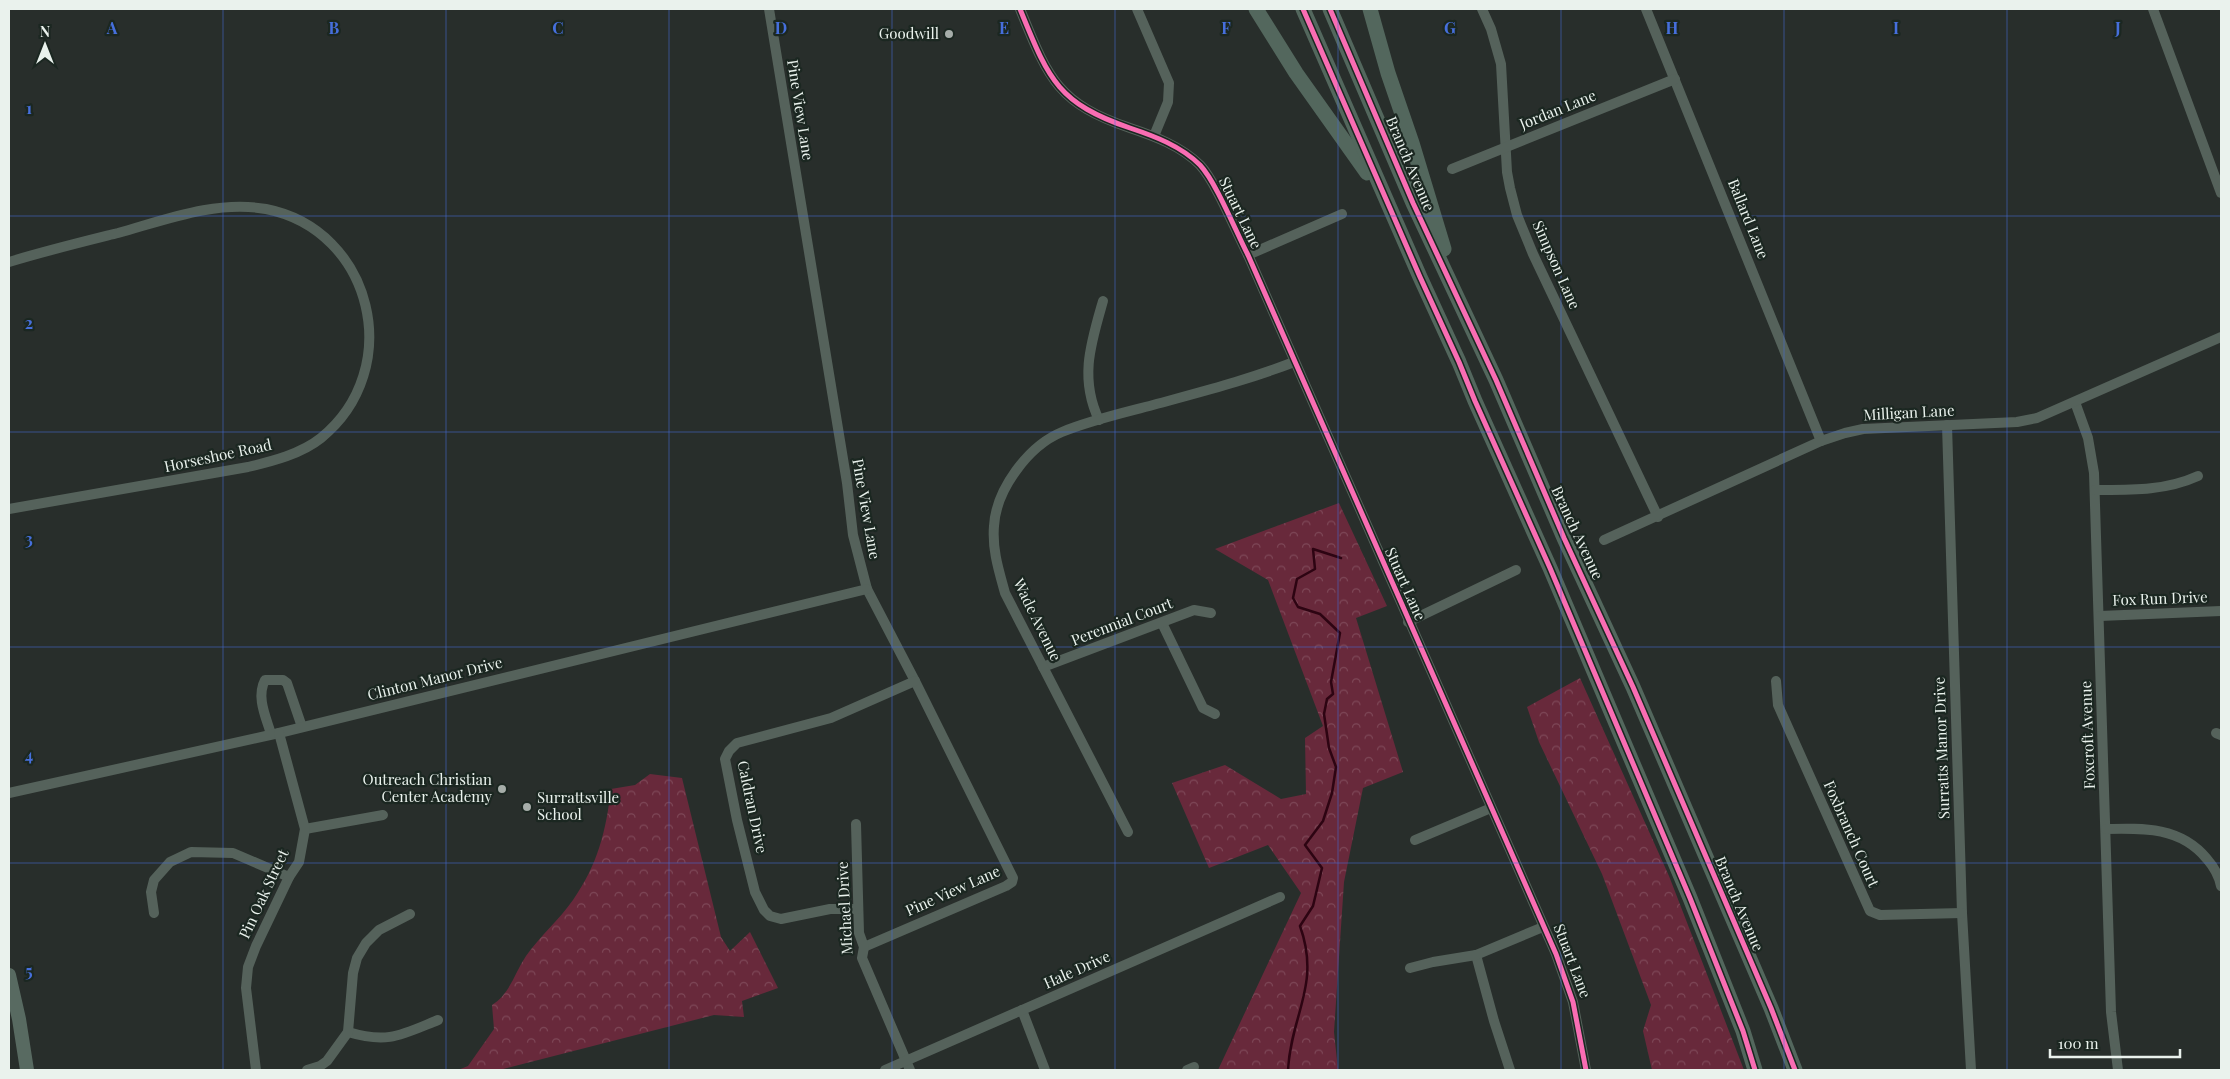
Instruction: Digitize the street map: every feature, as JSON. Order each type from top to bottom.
[{"type":"highway","points":[[1256,9],[1296,73],[1365,168],[1405,243]]},
{"type":"highway","points":[[1302,9],[1542,549],[1640,778],[1732,1005],[1756,1070]]},
{"type":"highway","name":"Branch Avenue","points":[[1330,9],[1413,203],[1480,346],[1564,538],[1629,679],[1771,1008],[1795,1070]]},
{"type":"highway","points":[[1370,9],[1388,73],[1412,143],[1436,228],[1480,346]]},
{"type":"main road","points":[[9,975],[19,1019],[27,1070]]},
{"type":"street","name":"Pine View Lane","points":[[769,9],[847,483],[853,535],[867,589],[1008,864],[1013,881],[1006,886],[864,947]]},
{"type":"street","name":"Stuart Lane","points":[[1020,9],[1044,66],[1066,95],[1084,109],[1100,117],[1154,136],[1188,155],[1206,172],[1248,255],[1408,622],[1556,954],[1573,1002],[1586,1070]]},
{"type":"street","points":[[1137,9],[1168,83],[1168,102],[1154,136]]},
{"type":"street","name":"Simpson Lane","points":[[1482,9],[1491,29],[1501,64],[1510,188],[1517,215],[1533,254],[1658,517]]},
{"type":"street","name":"Ballard Lane","points":[[1646,9],[1821,441]]},
{"type":"street","points":[[2153,9],[2217,168],[2221,193]]},
{"type":"street","name":"Jordan Lane","points":[[1452,169],[1675,79]]},
{"type":"street","name":"Horseshoe Road","points":[[9,262],[203,210],[239,206],[265,209],[288,215],[304,224],[334,247],[344,258],[360,287],[368,316],[370,335],[368,360],[358,393],[334,426],[321,439],[305,448],[273,461],[248,467],[9,509]]},
{"type":"street","points":[[1248,255],[1342,214]]},
{"type":"street","points":[[1100,420],[1093,406],[1088,376],[1089,347],[1103,301]]},
{"type":"street","name":"Milligan Lane","points":[[1604,540],[1821,441],[1845,433],[1863,429],[2017,422],[2037,418],[2221,337]]},
{"type":"street","name":"Wade Avenue","points":[[1128,832],[1005,593],[995,559],[994,525],[1004,490],[1026,456],[1060,432],[1257,376],[1294,362]]},
{"type":"street","name":"Foxcroft Avenue","points":[[2075,402],[2088,438],[2093,459],[2096,490],[2096,568],[2100,616],[2111,1012],[2118,1070]]},
{"type":"street","name":"Surratts Manor Drive","points":[[1947,425],[1962,913],[1971,1070]]},
{"type":"street","points":[[2096,490],[2151,489],[2176,484],[2198,476]]},
{"type":"street","points":[[1408,622],[1516,570]]},
{"type":"street","name":"Clinton Manor Drive","points":[[9,793],[302,727],[867,589]]},
{"type":"street","name":"Perennial Court","points":[[1043,667],[1194,610],[1211,613]]},
{"type":"street","name":"Fox Run Drive","points":[[2100,616],[2221,611]]},
{"type":"street","points":[[1162,623],[1203,708],[1215,714]]},
{"type":"street","name":"Pin Oak Street","points":[[256,1070],[248,1012],[247,976],[253,952],[288,877],[299,862],[305,828],[275,733],[261,696],[262,685],[265,680],[283,680],[287,683],[302,727]]},
{"type":"street","name":"Caldran Drive","points":[[858,909],[830,910],[781,919],[770,916],[764,910],[755,892],[735,811],[725,759],[729,751],[738,743],[831,718],[915,681]]},
{"type":"street","name":"Foxbranch Court","points":[[1776,681],[1775,688],[1778,705],[1870,911],[1880,915],[1962,913]]},
{"type":"street","points":[[1415,840],[1491,808]]},
{"type":"street","points":[[305,828],[383,815]]},
{"type":"street","name":"Michael Drive","points":[[856,824],[859,934],[864,947],[864,965],[908,1066]]},
{"type":"street","points":[[2106,829],[2156,830],[2183,838],[2196,847],[2210,862],[2218,875],[2221,886]]},
{"type":"street","points":[[154,913],[152,892],[154,880],[170,862],[191,852],[233,853],[288,877]]},
{"type":"street","name":"Hale Drive","points":[[885,1070],[908,1066],[1022,1010],[1280,897]]},
{"type":"street","points":[[307,1070],[320,1066],[327,1061],[348,1032],[350,998],[357,958],[366,943],[379,930],[410,914]]},
{"type":"street","points":[[1410,968],[1476,955],[1543,927]]},
{"type":"street","points":[[1476,955],[1510,1070]]},
{"type":"street","points":[[1022,1010],[1044,1070]]},
{"type":"street","points":[[348,1032],[379,1039],[394,1037],[438,1020]]},
{"type":"green space","points":[[1339,503],[1387,606],[1356,618],[1403,772],[1363,788],[1344,882],[1334,1032],[1338,1070],[1218,1070],[1301,893],[1268,845],[1209,868],[1172,783],[1225,765],[1281,799],[1306,794],[1305,738],[1323,726],[1268,580],[1215,549]]},
{"type":"green space","points":[[1580,678],[1669,876],[1744,1070],[1652,1070],[1643,1031],[1651,1005],[1602,874],[1539,742],[1527,707]]},
{"type":"green space","points":[[650,774],[682,778],[721,937],[730,951],[750,932],[778,988],[742,1001],[744,1017],[714,1015],[499,1070],[458,1070],[468,1066],[494,1029],[492,1005],[503,995],[526,956],[568,907],[582,887],[600,847],[611,789],[635,785]]},
{"type":"waterway","points":[[1288,1070],[1290,1050],[1306,983],[1306,947],[1300,926],[1313,906],[1322,868],[1305,845],[1323,821],[1332,793],[1336,767],[1329,748],[1324,714],[1327,699],[1333,694],[1331,682],[1340,633],[1320,614],[1298,607],[1293,598],[1297,579],[1315,569],[1313,549],[1341,558]]},
{"type":"cycle path","points":[[1020,9],[1048,70],[1058,85],[1070,97],[1105,118],[1158,138],[1176,147],[1193,158],[1213,183],[1248,255],[1556,954],[1573,1002],[1586,1070]]},
{"type":"cycle path","points":[[1303,9],[1550,568],[1690,898],[1743,1031],[1755,1070]]},
{"type":"cycle path","points":[[1330,9],[1413,203],[1496,380],[1564,538],[1633,687],[1771,1008],[1795,1070]]},
{"type":"place","name":"Goodwill","points":[[949,34]]},
{"type":"place","name":"Outreach Christian Center Academy","points":[[502,789]]},
{"type":"place","name":"Surrattsville School","points":[[527,807]]}]
